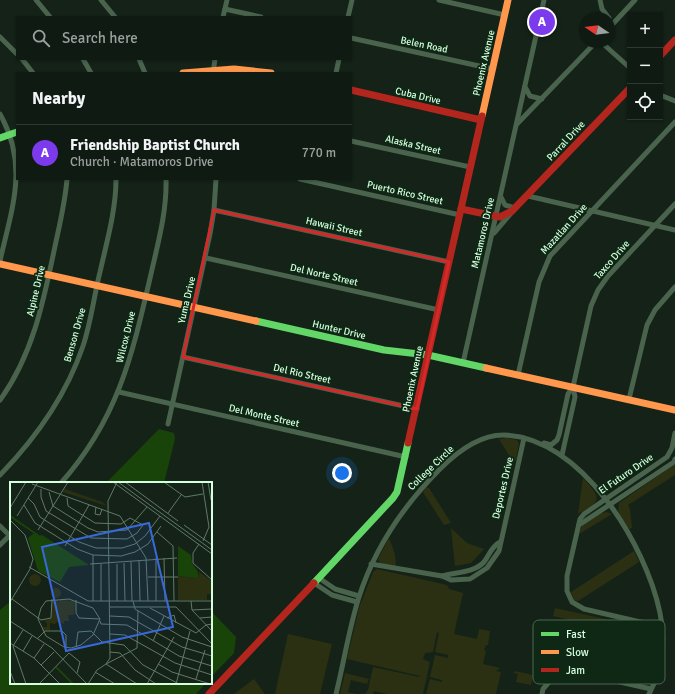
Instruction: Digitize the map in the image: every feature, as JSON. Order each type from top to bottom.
[{"type":"street","points":[[36,0],[49,16]]},
{"type":"street","points":[[101,0],[114,16]]},
{"type":"street","points":[[223,16],[227,0]]},
{"type":"street","points":[[348,16],[352,0]]},
{"type":"street","points":[[439,0],[505,15]]},
{"type":"street","name":"Phoenix Avenue","points":[[209,694],[393,498],[399,486],[508,0]]},
{"type":"street","name":"Matamoros Drive","points":[[463,362],[497,216],[544,0]]},
{"type":"street","points":[[600,0],[604,12]]},
{"type":"street","points":[[615,20],[634,0]]},
{"type":"street","points":[[225,9],[256,16]]},
{"type":"street","points":[[0,37],[16,53]]},
{"type":"street","name":"Belen Road","points":[[352,38],[493,69]]},
{"type":"street","points":[[663,53],[675,40]]},
{"type":"street","points":[[516,125],[590,48]]},
{"type":"street","points":[[608,48],[627,65]]},
{"type":"street","points":[[23,60],[32,72]]},
{"type":"street","points":[[84,60],[90,72]]},
{"type":"street","points":[[140,60],[145,72]]},
{"type":"street","points":[[213,71],[215,60]]},
{"type":"street","points":[[336,72],[339,60]]},
{"type":"street","points":[[198,72],[253,70],[265,72]]},
{"type":"street","points":[[525,86],[530,96],[542,98]]},
{"type":"street","name":"Cuba Drive","points":[[352,90],[481,120]]},
{"type":"street","name":"Parral Drive","points":[[497,216],[505,216],[528,196],[627,91]]},
{"type":"street","points":[[663,97],[675,101]]},
{"type":"street","points":[[520,108],[528,108],[536,105]]},
{"type":"street","points":[[0,114],[9,135],[15,155],[16,167]]},
{"type":"street","name":"Mazatlan Drive","points":[[518,375],[543,269],[555,250],[675,122]]},
{"type":"street","points":[[0,138],[16,132]]},
{"type":"street","name":"Alaska Street","points":[[352,141],[470,167]]},
{"type":"street","points":[[0,262],[17,180]]},
{"type":"street","name":"Alpine Drive","points":[[0,400],[13,381],[27,352],[37,325],[64,206],[67,180]]},
{"type":"street","name":"Benson Drive","points":[[0,474],[28,445],[59,401],[71,377],[83,344],[112,220],[116,180]]},
{"type":"street","name":"Wilcox Drive","points":[[62,482],[96,436],[119,392],[133,350],[146,296],[163,218],[166,180]]},
{"type":"street","name":"Yuma Drive","points":[[168,424],[206,258],[214,210],[216,180]]},
{"type":"street","name":"Puerto Rico Street","points":[[305,180],[461,212],[497,216]]},
{"type":"street","points":[[501,194],[505,205],[514,209]]},
{"type":"street","points":[[528,196],[675,230]]},
{"type":"street","name":"Taxco Drive","points":[[573,387],[591,306],[598,290],[608,276],[675,204]]},
{"type":"street","name":"Parral Drive","points":[[492,236],[514,209]]},
{"type":"street","name":"Hawaii Street","points":[[214,210],[449,262]]},
{"type":"street","name":"Del Norte Street","points":[[206,258],[439,310]]},
{"type":"street","name":"Hunter Drive","points":[[0,262],[49,275],[384,350],[428,355],[463,362],[675,410]]},
{"type":"street","points":[[629,399],[647,325],[655,310],[675,287]]},
{"type":"street","name":"Del Rio Street","points":[[183,356],[417,409]]},
{"type":"street","points":[[557,452],[559,435],[568,394],[573,387]]},
{"type":"street","points":[[562,455],[575,397],[573,387]]},
{"type":"street","name":"Del Monte Street","points":[[119,392],[406,457]]},
{"type":"street","name":"El Futuro Drive","points":[[630,620],[584,610],[572,602],[567,591],[567,576],[579,525],[584,514],[605,498],[667,457],[672,448],[675,433]]},
{"type":"street","name":"College Circle","points":[[336,694],[357,602],[371,564],[389,530],[411,499],[462,450],[482,440],[502,435],[524,438],[538,442],[562,455],[587,476],[610,505],[636,548],[648,575],[661,620]]},
{"type":"street","points":[[538,442],[551,445],[557,440],[559,435]]},
{"type":"street","name":"Deportes Drive","points":[[371,564],[442,576],[467,572],[484,562],[493,546],[500,542],[524,438]]},
{"type":"street","name":"El Futuro Drive","points":[[579,525],[674,462],[675,459]]},
{"type":"street","points":[[0,526],[10,536],[0,545]]},
{"type":"street","points":[[317,580],[334,589],[359,596]]},
{"type":"street","points":[[317,580],[332,596],[357,602]]},
{"type":"street","points":[[542,694],[543,689],[547,684]]},
{"type":"street","points":[[620,684],[650,692]]},
{"type":"highlighted area","points":[[214,210],[449,262],[417,409],[183,357]]},
{"type":"shaded area","points":[[159,429],[174,433],[175,439],[164,482],[107,482]]},
{"type":"shaded area","points":[[507,438],[517,440],[519,443],[516,460],[513,462],[499,439]]},
{"type":"shaded area","points":[[675,464],[675,475],[628,505],[630,509],[632,528],[629,529],[618,513],[619,503]]},
{"type":"shaded area","points":[[583,478],[596,494],[597,498],[592,505],[578,514]]},
{"type":"shaded area","points":[[426,487],[429,488],[451,523],[444,525],[423,492]]},
{"type":"shaded area","points":[[607,512],[612,514],[579,534],[582,526],[601,513]]},
{"type":"shaded area","points":[[451,528],[467,543],[484,549],[471,563],[455,566]]},
{"type":"shaded area","points":[[389,538],[395,554],[396,567],[380,563],[378,559]]},
{"type":"shaded area","points":[[634,551],[639,562],[578,601],[574,600],[571,592]]},
{"type":"shaded area","points":[[377,569],[447,585],[449,589],[463,593],[454,634],[477,639],[479,629],[490,631],[488,645],[486,645],[484,650],[486,651],[483,664],[500,668],[496,671],[501,672],[496,694],[426,694],[430,679],[442,682],[442,680],[430,677],[435,655],[448,658],[448,655],[435,652],[439,633],[437,632],[433,652],[425,653],[423,659],[430,662],[423,694],[387,694],[374,691],[373,694],[365,694],[368,690],[373,667],[420,676],[347,659],[359,608],[373,572]]},
{"type":"shaded area","points":[[10,602],[10,684],[205,684],[196,694],[0,694],[0,610]]},
{"type":"shaded area","points":[[555,608],[610,620],[570,620],[553,616]]},
{"type":"shaded area","points":[[212,612],[236,637],[234,653],[212,676]]},
{"type":"shaded area","points":[[288,634],[332,644],[320,694],[275,694]]},
{"type":"shaded area","points":[[515,671],[533,675],[531,685],[516,682],[518,674],[514,673]]},
{"type":"shaded area","points":[[345,673],[369,679],[367,684],[351,680],[348,692],[356,694],[340,694]]},
{"type":"shaded area","points":[[254,679],[265,694],[234,694]]},
{"type":"traffic: fast","points":[[0,138],[16,132]]},
{"type":"traffic: fast","points":[[256,321],[384,350],[428,355],[486,368]]},
{"type":"traffic: fast","points":[[314,583],[393,498],[397,492],[408,443]]},
{"type":"traffic: slow","points":[[482,116],[508,0]]},
{"type":"traffic: slow","points":[[196,72],[234,69],[262,72]]},
{"type":"traffic: slow","points":[[0,264],[256,321]]},
{"type":"traffic: slow","points":[[486,368],[675,410]]},
{"type":"traffic: jam","points":[[663,53],[675,40]]},
{"type":"traffic: jam","points":[[352,90],[481,120]]},
{"type":"traffic: jam","points":[[461,209],[500,217],[512,211],[627,91]]},
{"type":"traffic: jam","points":[[408,443],[482,116]]},
{"type":"traffic: jam","points":[[209,694],[314,583]]},
{"type":"place","name":"Friendship Baptist Church","points":[[542,22]]}]
